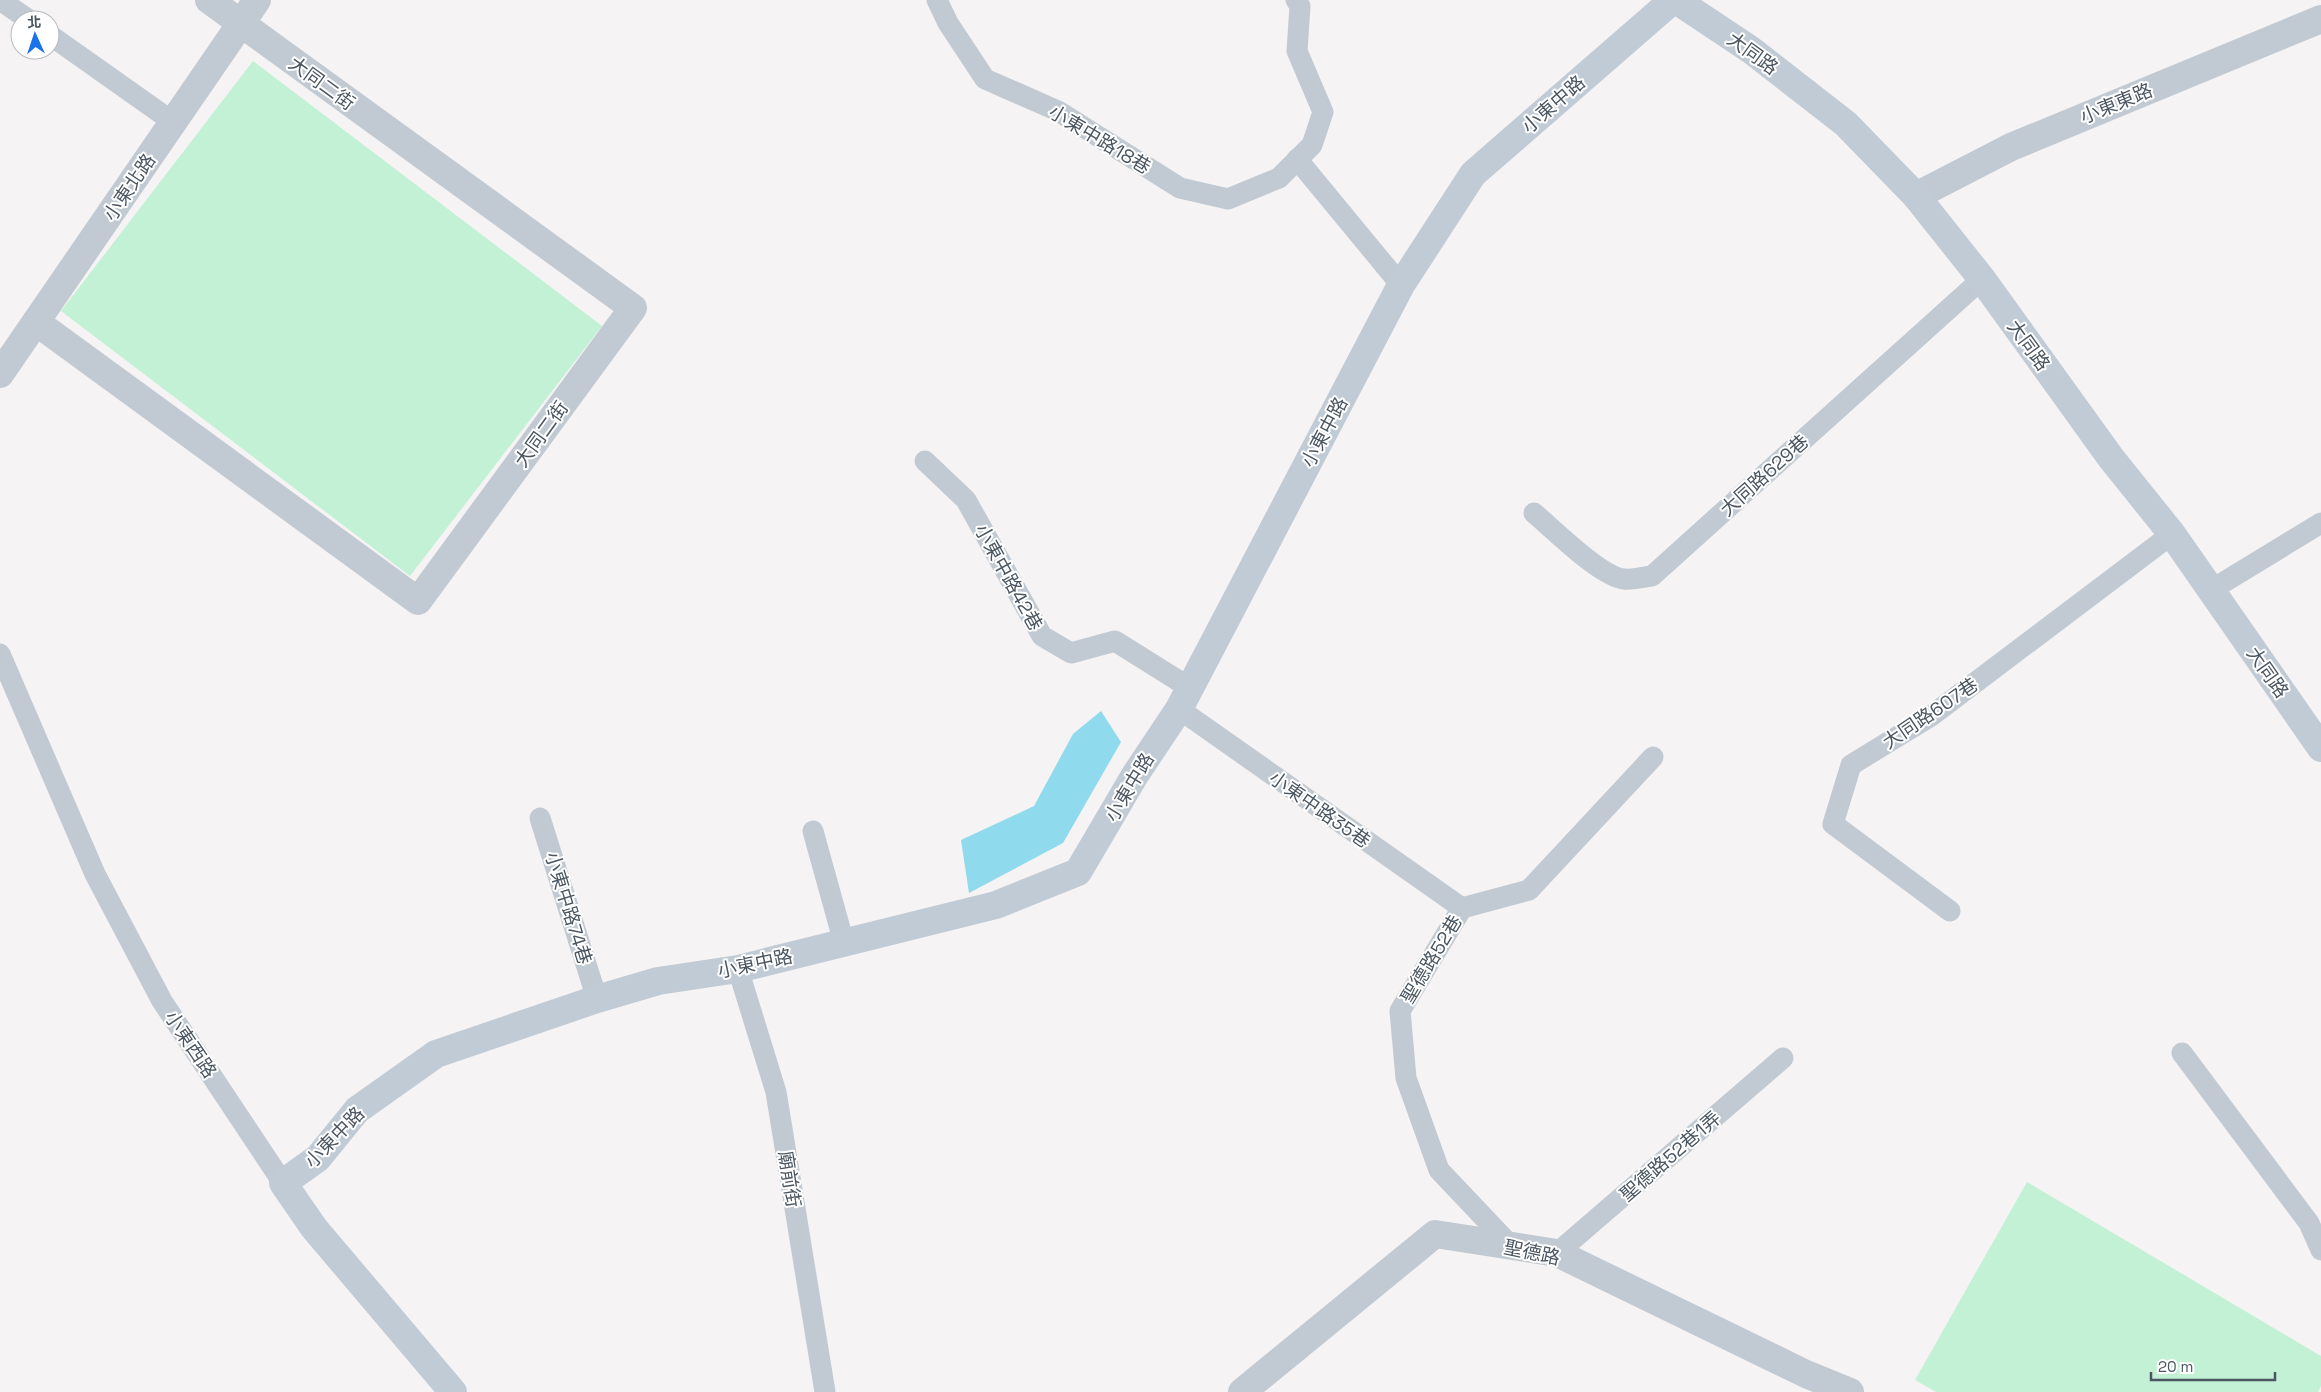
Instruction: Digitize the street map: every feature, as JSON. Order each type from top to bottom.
[{"type":"street","name":"大同二街","points":[[36,322],[418,601],[633,308],[209,0]]},
{"type":"street","name":"小東北路","points":[[0,374],[257,0]]},
{"type":"street","name":"大同路","points":[[1675,0],[1751,50],[1846,124],[1916,196],[1982,279],[2111,458],[2172,534],[2321,748]]},
{"type":"street","name":"小東中路","points":[[283,1183],[318,1158],[357,1110],[436,1054],[597,999],[658,981],[738,969],[996,905],[1078,872],[1134,775],[1184,698],[1401,285],[1473,174],[1675,0]]},
{"type":"street","name":"小東東路","points":[[1916,196],[2011,147],[2321,19]]},
{"type":"street","name":"小東西路","points":[[283,1183],[314,1228],[453,1392]]},
{"type":"street","name":"聖德路","points":[[1242,1392],[1435,1234],[1557,1254],[1806,1374],[1850,1392]]},
{"type":"lane","points":[[0,0],[14,10]]},
{"type":"lane","name":"小東中路18巷","points":[[937,0],[948,23],[985,80],[1058,111],[1180,188],[1228,199],[1279,178],[1312,145],[1323,112],[1297,51],[1300,6],[1296,0]]},
{"type":"lane","points":[[60,42],[173,122]]},
{"type":"lane","points":[[1297,159],[1401,285]]},
{"type":"lane","name":"大同路629巷","points":[[1534,513],[1592,563],[1610,574],[1624,580],[1652,576],[1982,279]]},
{"type":"lane","name":"小東中路42巷","points":[[925,461],[966,500],[1042,636],[1071,653],[1116,641],[1184,698]]},
{"type":"lane","points":[[2211,590],[2321,523]]},
{"type":"lane","name":"大同路607巷","points":[[1950,911],[1833,824],[1851,765],[1931,716],[2172,534]]},
{"type":"lane","name":"小東西路","points":[[0,654],[95,874],[162,1001],[283,1183]]},
{"type":"lane","name":"小東中路35巷","points":[[1184,698],[1462,908]]},
{"type":"lane","points":[[1462,908],[1529,890],[1653,757]]},
{"type":"lane","name":"小東中路74巷","points":[[540,818],[597,999]]},
{"type":"lane","points":[[813,831],[844,943]]},
{"type":"lane","name":"聖德路52巷","points":[[1462,908],[1400,1011],[1406,1078],[1440,1170],[1511,1246]]},
{"type":"lane","name":"廟前街","points":[[738,969],[776,1092],[825,1392]]},
{"type":"lane","points":[[2182,1053],[2309,1223],[2321,1250]]},
{"type":"lane","name":"聖德路52巷1弄","points":[[1557,1254],[1782,1058]]},
{"type":"green space","points":[[253,61],[602,326],[410,576],[61,311]]},
{"type":"green space","points":[[2027,1182],[2321,1356],[2321,1386],[2318,1392],[1936,1392],[1915,1380]]},
{"type":"water","points":[[1101,711],[1121,742],[1063,843],[969,893],[961,840],[1034,806],[1073,734]]}]
